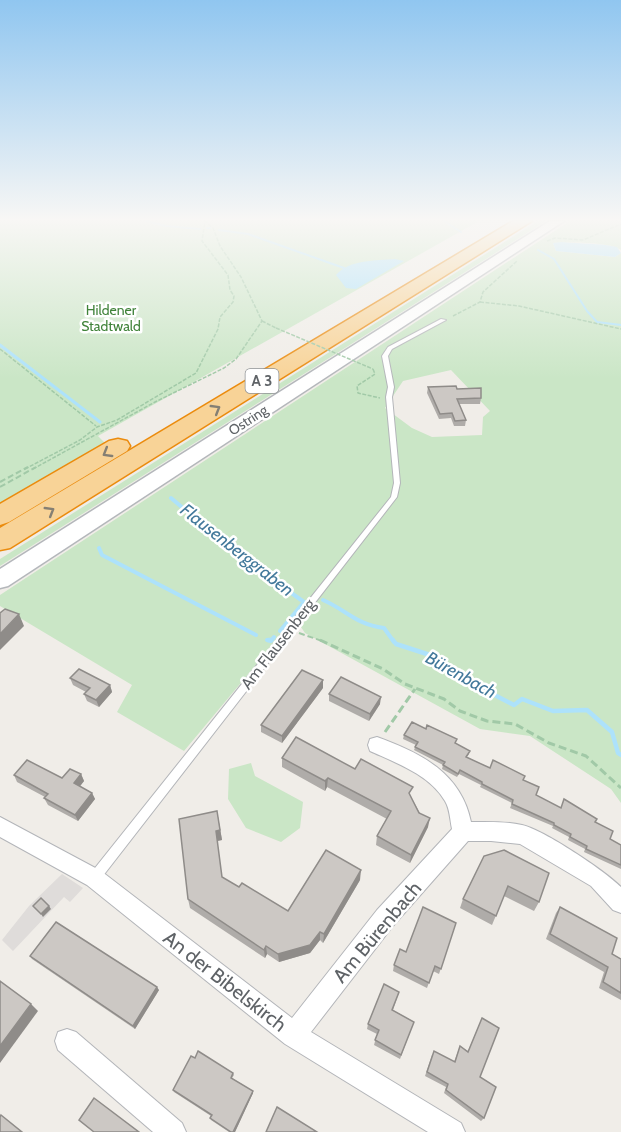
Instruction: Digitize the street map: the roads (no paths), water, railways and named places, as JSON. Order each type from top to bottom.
[{"type":"highway","name":"A 3","points":[[0,516],[410,274]]},
{"type":"highway","name":"A 3","points":[[0,542],[438,274]]},
{"type":"main road","name":"Ostring","points":[[0,580],[476,274]]},
{"type":"street","points":[[377,745],[429,771],[442,783],[455,798],[463,832],[491,831],[523,835],[598,879],[621,902]]},
{"type":"street","name":"An der Bibelskirch","points":[[0,826],[94,878],[294,1035],[452,1132]]},
{"type":"street","name":"Am Bürenbach","points":[[294,1035],[385,918],[463,832]]},
{"type":"street","points":[[67,1041],[172,1132]]},
{"type":"lane","name":"Am Flausenberg","points":[[94,878],[394,497],[396,483],[389,397],[391,387],[386,356],[390,348],[443,321]]},
{"type":"water","points":[[382,274],[356,289],[346,288],[336,275]]},
{"type":"waterway","points":[[563,274],[587,311],[597,322],[621,325]]},
{"type":"waterway","name":"Flausenberggraben","points":[[0,345],[100,422]]},
{"type":"waterway","name":"Flausenberggraben","points":[[171,498],[245,560],[304,602],[280,631]]},
{"type":"waterway","name":"Bürenbach","points":[[99,548],[102,555],[256,635]]},
{"type":"waterway","name":"Bürenbach","points":[[323,600],[359,620],[384,628],[394,642]]},
{"type":"waterway","name":"Bürenbach","points":[[267,640],[271,641],[274,637]]},
{"type":"waterway","name":"Bürenbach","points":[[393,640],[396,644],[430,655],[444,666],[470,677],[481,688],[514,705],[522,699],[553,711],[587,710],[612,732],[618,753],[621,755]]},
{"type":"park label","name":"Hildener Stadtwald","points":[[111,318]]}]
